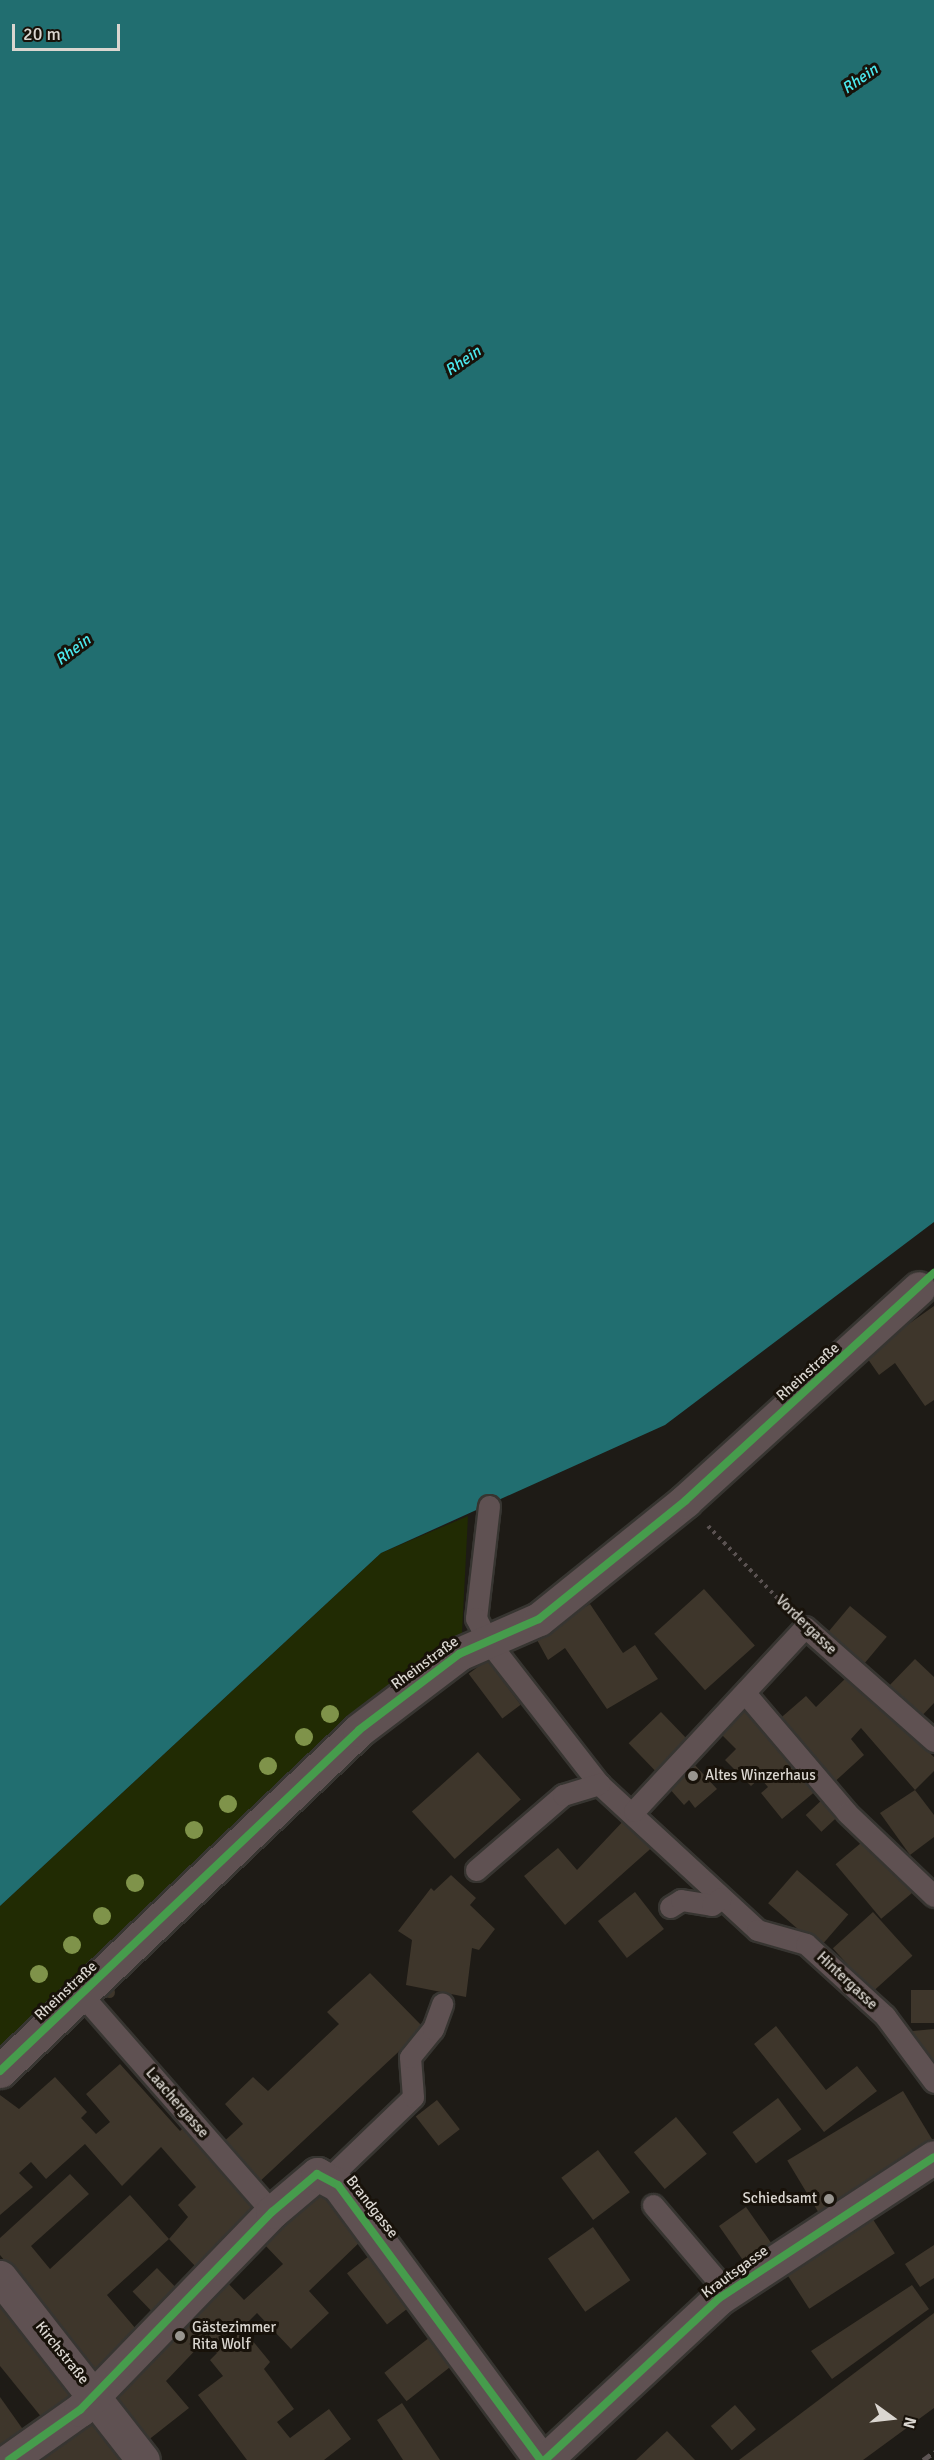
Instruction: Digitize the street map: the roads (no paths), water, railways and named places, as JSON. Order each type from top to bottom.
[{"type":"street","name":"Rheinstraße","points":[[0,2071],[359,1730],[434,1670],[487,1640],[539,1619],[685,1501],[919,1288]]},
{"type":"street","name":"Krautsgasse","points":[[543,2460],[727,2292],[934,2157]]},
{"type":"street","name":"Brandgasse","points":[[9,2460],[95,2394],[272,2212],[307,2180],[317,2174],[330,2177],[543,2460]]},
{"type":"street","name":"Kirchstraße","points":[[0,2277],[95,2394],[143,2460]]},
{"type":"lane","name":"Hintergasse","points":[[489,1506],[476,1618],[487,1640],[599,1784],[634,1811],[721,1898],[757,1930],[806,1944],[885,2016],[934,2082]]},
{"type":"lane","name":"Vordergasse","points":[[745,1693],[805,1627],[934,1741]]},
{"type":"lane","points":[[634,1811],[745,1693],[848,1813],[934,1896]]},
{"type":"lane","points":[[476,1870],[563,1795],[599,1784]]},
{"type":"lane","points":[[669,1907],[681,1900],[712,1905],[721,1898]]},
{"type":"lane","name":"Laachergasse","points":[[82,1995],[272,2212]]},
{"type":"lane","points":[[330,2177],[413,2097],[410,2057],[433,2029],[442,2004]]},
{"type":"lane","points":[[652,2205],[727,2292]]},
{"type":"water","name":"Rhein","points":[[0,0],[934,0],[934,1222],[665,1425],[381,1553],[0,1906]]},
{"type":"railway","points":[[923,2460],[934,2452]]},
{"type":"place","name":"Altes Winzerhaus","points":[[693,1776]]},
{"type":"place","name":"Schiedsamt","points":[[829,2199]]},
{"type":"place","name":"Gästezimmer Rita Wolf","points":[[180,2336]]}]
